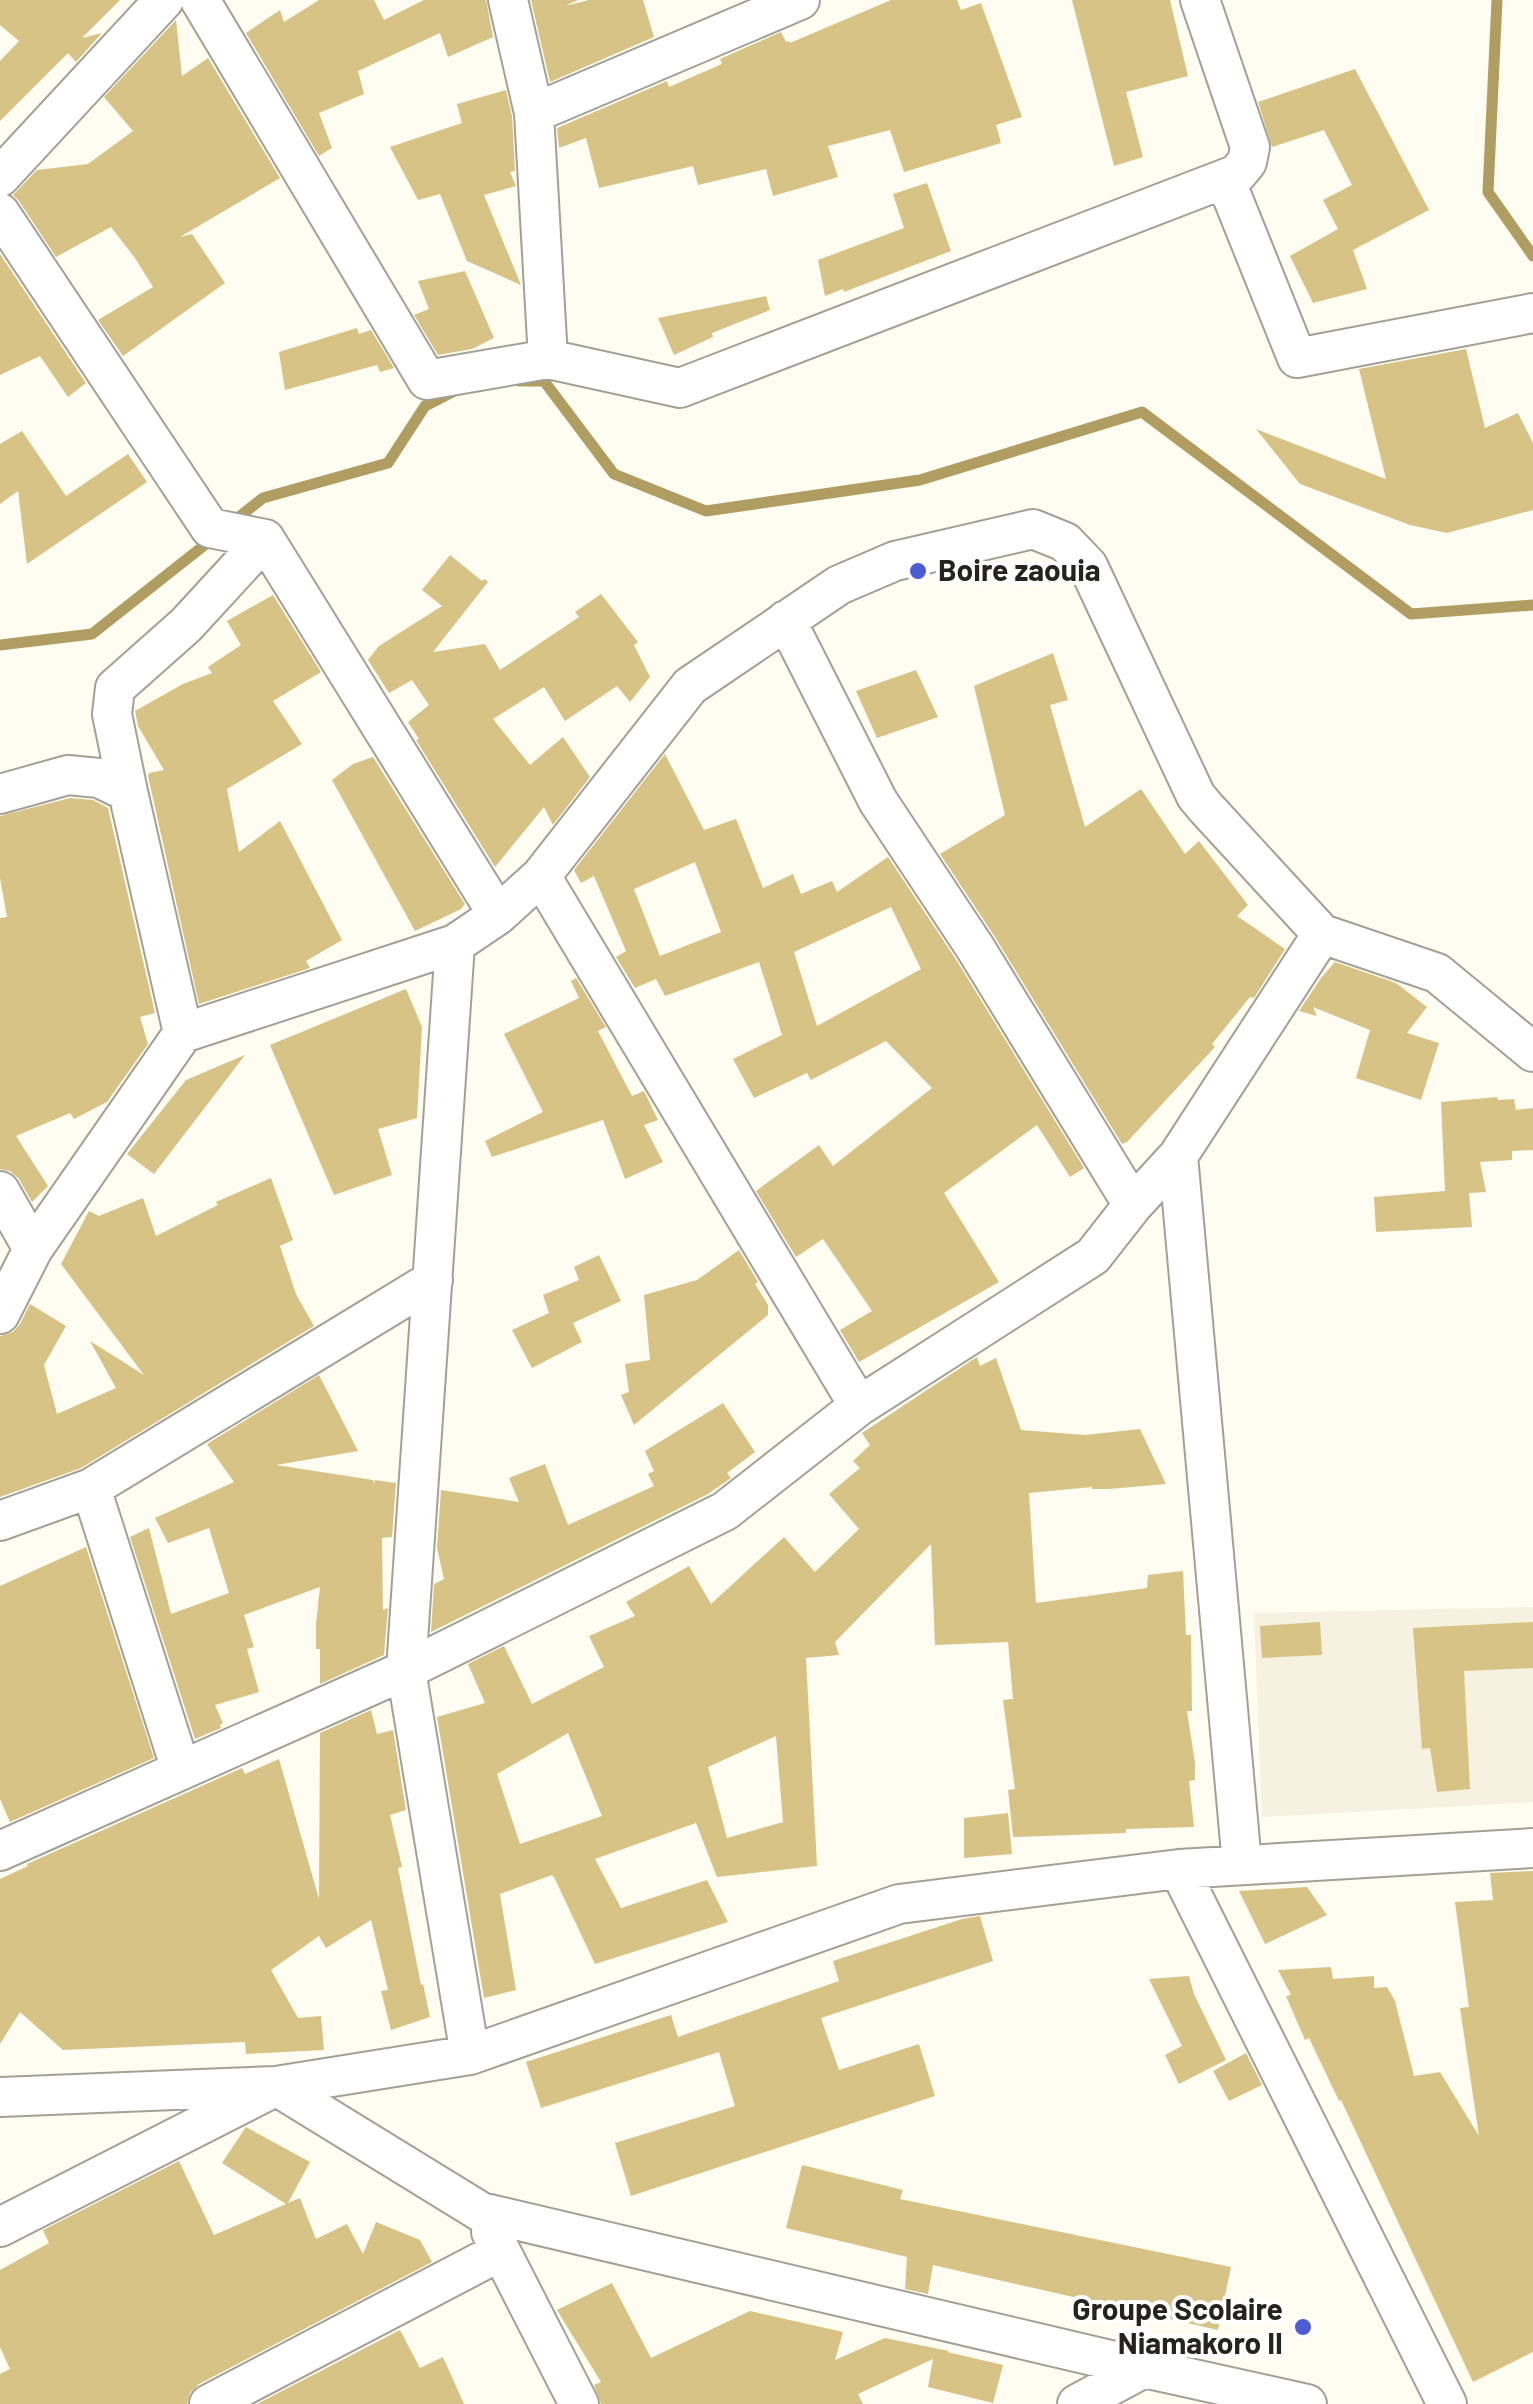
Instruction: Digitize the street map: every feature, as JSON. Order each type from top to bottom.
[{"type":"street","points":[[0,177],[164,0]]},
{"type":"street","points":[[200,0],[427,380],[548,358],[680,388],[1237,174],[1247,162],[1250,148],[1200,0]]},
{"type":"street","points":[[508,0],[534,113],[548,358]]},
{"type":"street","points":[[534,113],[800,0]]},
{"type":"street","points":[[1225,179],[1297,358],[1533,313]]},
{"type":"street","points":[[0,212],[210,528],[264,538],[498,915]]},
{"type":"street","points":[[0,1314],[33,1250],[183,1034],[455,944],[498,915],[540,876],[690,686],[839,585],[894,561],[1033,529],[1065,542],[1088,566],[1196,796],[1322,934],[1438,973],[1533,1052]]},
{"type":"street","points":[[183,1034],[112,714],[115,688],[186,624],[264,538]]},
{"type":"street","points":[[786,620],[878,801],[976,949],[1133,1206]]},
{"type":"street","points":[[0,794],[68,775],[99,778],[128,792]]},
{"type":"street","points":[[540,876],[858,1406]]},
{"type":"street","points":[[0,1851],[406,1670],[725,1511],[858,1406],[1094,1256],[1178,1156],[1322,934]]},
{"type":"street","points":[[455,944],[406,1670],[470,2055]]},
{"type":"street","points":[[1178,1156],[1242,1864]]},
{"type":"street","points":[[0,1191],[33,1250]]},
{"type":"street","points":[[0,1521],[91,1488],[432,1280]]},
{"type":"street","points":[[91,1488],[182,1770]]},
{"type":"street","points":[[0,2097],[276,2086],[470,2055],[898,1904],[1179,1869],[1533,1848]]},
{"type":"street","points":[[1179,1869],[1446,2404]]},
{"type":"street","points":[[276,2086],[481,2212],[1308,2404]]},
{"type":"street","points":[[0,2228],[276,2086]]},
{"type":"street","points":[[481,2212],[580,2404]]},
{"type":"street","points":[[208,2404],[501,2252]]},
{"type":"street","points":[[1077,2404],[1144,2368]]},
{"type":"shaded area","points":[[1533,1607],[1533,1802],[1262,1817],[1254,1613]]},
{"type":"building","points":[[0,0],[120,0],[82,38],[102,33],[76,62],[68,53],[0,121],[0,61],[19,41],[0,25]]},
{"type":"building","points":[[319,0],[374,0],[384,20],[424,0],[486,0],[493,37],[448,57],[440,33],[358,71],[364,94],[319,113],[332,148],[319,156],[246,33],[280,10],[284,22]]},
{"type":"building","points":[[531,0],[578,0],[565,6],[589,0],[643,0],[654,37],[550,82]]},
{"type":"building","points":[[891,0],[957,0],[961,10],[981,3],[1022,117],[996,125],[1001,143],[904,172],[890,130],[828,146],[838,177],[773,196],[766,169],[698,185],[693,166],[599,188],[586,138],[559,148],[557,128],[667,81],[669,87],[781,32],[790,43]]},
{"type":"building","points":[[1072,0],[1170,0],[1188,76],[1126,92],[1143,157],[1114,166]]},
{"type":"building","points":[[176,20],[182,76],[208,58],[280,178],[180,237],[192,234],[225,283],[123,356],[98,320],[153,287],[135,258],[111,227],[56,257],[13,195],[37,170],[88,164],[133,131],[104,97]]},
{"type":"building","points":[[1355,69],[1429,210],[1353,250],[1367,289],[1313,303],[1290,256],[1338,229],[1323,200],[1352,185],[1324,130],[1272,147],[1258,102]]},
{"type":"building","points":[[506,90],[512,116],[515,171],[510,172],[516,186],[484,195],[521,285],[467,261],[440,194],[418,200],[390,147],[462,123],[457,104]]},
{"type":"building","points":[[927,183],[951,251],[825,296],[818,260],[904,228],[893,194]]},
{"type":"building","points":[[0,254],[86,383],[68,397],[40,356],[0,375]]},
{"type":"building","points":[[465,271],[494,338],[472,349],[438,355],[414,315],[429,309],[418,281]]},
{"type":"building","points":[[766,296],[770,310],[712,333],[713,337],[674,355],[658,318]]},
{"type":"building","points":[[357,328],[359,334],[371,330],[394,368],[380,372],[377,365],[285,390],[279,352]]},
{"type":"building","points":[[1466,349],[1485,428],[1518,413],[1533,443],[1533,510],[1447,533],[1410,525],[1300,484],[1256,429],[1386,479],[1359,369]]},
{"type":"building","points":[[22,431],[66,496],[128,454],[147,482],[27,564],[18,491],[0,504],[0,444]]},
{"type":"building","points":[[450,555],[488,582],[433,652],[485,644],[500,670],[579,617],[575,612],[601,594],[638,642],[634,645],[650,677],[630,702],[617,686],[565,721],[544,687],[493,719],[530,765],[563,737],[590,777],[553,825],[544,807],[495,867],[408,722],[429,705],[412,680],[389,693],[368,660],[379,646],[442,606],[422,590]]},
{"type":"building","points":[[273,595],[321,672],[273,701],[302,744],[227,789],[239,852],[280,821],[342,940],[306,961],[310,968],[199,1004],[148,776],[164,770],[138,726],[135,711],[212,673],[208,667],[241,645],[227,621]]},
{"type":"building","points":[[1053,653],[1068,700],[1050,705],[1085,827],[1141,789],[1185,854],[1199,841],[1248,905],[1237,916],[1285,949],[1254,998],[1250,997],[1212,1044],[1215,1047],[1122,1144],[940,854],[1005,815],[974,686]]},
{"type":"building","points":[[916,670],[938,717],[877,738],[856,691]]},
{"type":"building","points":[[665,754],[704,830],[736,819],[763,888],[793,874],[801,894],[832,881],[837,892],[888,857],[1084,1168],[1070,1177],[1037,1125],[944,1193],[999,1282],[859,1362],[840,1330],[872,1311],[823,1239],[796,1257],[756,1191],[819,1145],[833,1166],[932,1088],[886,1041],[811,1080],[807,1073],[754,1098],[733,1059],[782,1035],[759,962],[665,996],[656,979],[635,988],[616,957],[626,951],[594,876],[581,883],[574,870]],"holes":[[[695,862],[721,932],[660,956],[634,889]],[[891,907],[921,969],[817,1026],[794,952]]]},
{"type":"building","points":[[373,757],[465,904],[415,931],[332,780],[353,764]]},
{"type":"building","points":[[70,798],[93,800],[108,808],[155,1013],[140,1017],[148,1044],[107,1102],[74,1119],[70,1113],[16,1136],[48,1186],[32,1202],[19,1179],[0,1169],[0,918],[7,917],[0,878],[0,816]]},
{"type":"building","points":[[1335,962],[1396,983],[1427,1007],[1407,1033],[1439,1043],[1421,1100],[1356,1078],[1370,1030],[1313,1007],[1317,1016],[1299,1011]]},
{"type":"building","points":[[576,978],[606,1027],[598,1031],[632,1096],[644,1091],[658,1120],[644,1125],[663,1162],[625,1179],[603,1120],[492,1157],[485,1141],[543,1112],[504,1034],[579,998],[571,981]]},
{"type":"building","points":[[406,989],[422,1027],[417,1118],[378,1129],[392,1175],[334,1195],[270,1045]]},
{"type":"building","points":[[245,1055],[154,1174],[127,1154],[186,1080]]},
{"type":"building","points":[[1514,1099],[1516,1110],[1533,1108],[1533,1150],[1512,1151],[1512,1160],[1480,1162],[1486,1192],[1469,1193],[1472,1227],[1376,1232],[1374,1197],[1445,1191],[1441,1102]]},
{"type":"building","points":[[271,1178],[293,1240],[280,1246],[296,1294],[314,1326],[81,1468],[0,1497],[0,1336],[13,1332],[30,1304],[66,1326],[44,1365],[57,1414],[116,1388],[90,1341],[144,1375],[61,1264],[89,1211],[99,1216],[143,1198],[156,1236],[218,1205],[216,1202]]},
{"type":"building","points":[[739,1250],[758,1282],[755,1284],[768,1305],[768,1315],[634,1425],[621,1395],[629,1392],[625,1364],[650,1360],[644,1295],[697,1280]]},
{"type":"building","points":[[599,1255],[621,1301],[573,1323],[582,1342],[532,1368],[512,1330],[549,1313],[543,1295],[579,1280],[574,1267]]},
{"type":"building","points":[[977,1357],[980,1366],[996,1358],[1021,1430],[1085,1435],[1140,1429],[1166,1484],[1029,1493],[1036,1603],[1147,1588],[1148,1575],[1183,1571],[1186,1635],[1191,1635],[1192,1711],[1187,1711],[1195,1763],[1195,1780],[1189,1781],[1194,1827],[1013,1837],[1008,1790],[1015,1789],[1003,1700],[1013,1699],[1008,1642],[935,1645],[931,1544],[835,1642],[839,1655],[806,1658],[817,1866],[717,1877],[696,1823],[595,1859],[621,1908],[707,1880],[728,1922],[595,1964],[552,1875],[500,1894],[516,1990],[484,1998],[437,1717],[485,1703],[468,1664],[504,1646],[532,1704],[604,1667],[589,1636],[635,1616],[626,1602],[689,1566],[711,1604],[784,1537],[815,1572],[859,1529],[829,1494],[860,1468],[853,1461],[870,1445],[862,1433]],"holes":[[[568,1733],[602,1816],[520,1844],[497,1774]],[[776,1736],[783,1822],[727,1838],[708,1767]]]},
{"type":"building","points":[[319,1375],[358,1451],[276,1465],[373,1480],[375,1484],[375,1480],[396,1483],[392,1537],[382,1538],[383,1610],[388,1608],[384,1655],[320,1684],[316,1624],[320,1587],[244,1615],[254,1647],[247,1649],[259,1692],[215,1705],[223,1723],[221,1728],[195,1739],[130,1537],[149,1528],[171,1614],[229,1593],[209,1528],[168,1543],[155,1518],[234,1482],[207,1444]]},
{"type":"building","points":[[723,1403],[755,1452],[727,1473],[731,1478],[708,1494],[431,1632],[434,1584],[444,1579],[437,1548],[441,1490],[519,1502],[509,1478],[545,1464],[568,1525],[654,1486],[648,1474],[654,1471],[645,1451]]},
{"type":"building","points":[[86,1547],[154,1758],[10,1822],[0,1799],[0,1586]]},
{"type":"building","points":[[1320,1622],[1322,1655],[1262,1658],[1260,1626]]},
{"type":"building","points":[[1533,1622],[1533,1668],[1464,1671],[1470,1789],[1437,1792],[1430,1748],[1422,1749],[1413,1628]]},
{"type":"building","points":[[371,1710],[377,1734],[393,1730],[406,1810],[390,1815],[430,2017],[391,2030],[381,1991],[388,1990],[371,1920],[326,1948],[319,1936],[271,1970],[298,2018],[321,2016],[324,2050],[246,2054],[245,2042],[63,2050],[20,2012],[0,2044],[0,1879],[242,1768],[245,1774],[279,1759],[319,1899],[320,1733]]},
{"type":"building","points":[[1008,1813],[1012,1854],[964,1858],[964,1818]]},
{"type":"building","points":[[1533,1871],[1533,2352],[1473,2382],[1341,2100],[1309,2038],[1305,2040],[1286,1996],[1291,1995],[1278,1970],[1331,1967],[1333,1979],[1374,1976],[1374,1988],[1387,1987],[1395,2001],[1414,2076],[1440,2072],[1479,2136],[1460,2008],[1469,2007],[1455,1902],[1493,1900],[1490,1873]]},
{"type":"building","points":[[1307,1887],[1327,1915],[1265,1944],[1239,1891]]},
{"type":"building","points":[[980,1916],[993,1961],[821,2018],[839,2070],[919,2044],[935,2096],[631,2196],[615,2143],[735,2106],[719,2052],[541,2108],[526,2062],[671,2015],[678,2037],[839,1981],[833,1961]]},
{"type":"building","points":[[1189,1976],[1226,2060],[1179,2084],[1165,2055],[1182,2046],[1149,1979]]},
{"type":"building","points":[[1246,2053],[1262,2085],[1229,2101],[1213,2071]]},
{"type":"building","points":[[246,2127],[310,2162],[288,2203],[300,2198],[316,2239],[347,2224],[363,2254],[376,2222],[420,2240],[432,2262],[199,2384],[190,2393],[187,2404],[0,2404],[0,2374],[10,2369],[0,2347],[0,2270],[49,2243],[43,2230],[179,2161],[214,2235],[286,2204],[222,2163]]},
{"type":"building","points":[[802,2165],[903,2190],[900,2199],[1231,2267],[1218,2330],[933,2265],[928,2294],[905,2289],[907,2257],[786,2228]]},
{"type":"building","points":[[612,2283],[651,2358],[750,2311],[843,2332],[835,2360],[885,2338],[1003,2365],[993,2403],[928,2387],[933,2359],[858,2394],[863,2404],[601,2404],[594,2385],[601,2382],[557,2310]]},
{"type":"building","points":[[400,2330],[420,2368],[443,2357],[464,2404],[257,2404]]},
{"type":"waterway","points":[[1497,0],[1488,192],[1533,256]]},
{"type":"waterway","points":[[520,381],[544,381],[614,474],[706,511],[920,480],[1142,412],[1411,614],[1533,605]]},
{"type":"waterway","points":[[230,524],[263,498],[388,463],[425,406],[458,389]]},
{"type":"waterway","points":[[0,645],[92,634],[216,536]]},
{"type":"place","name":"Boire zaouia","points":[[918,571]]},
{"type":"place","name":"Groupe Scolaire Niamakoro II","points":[[1303,2327]]}]
